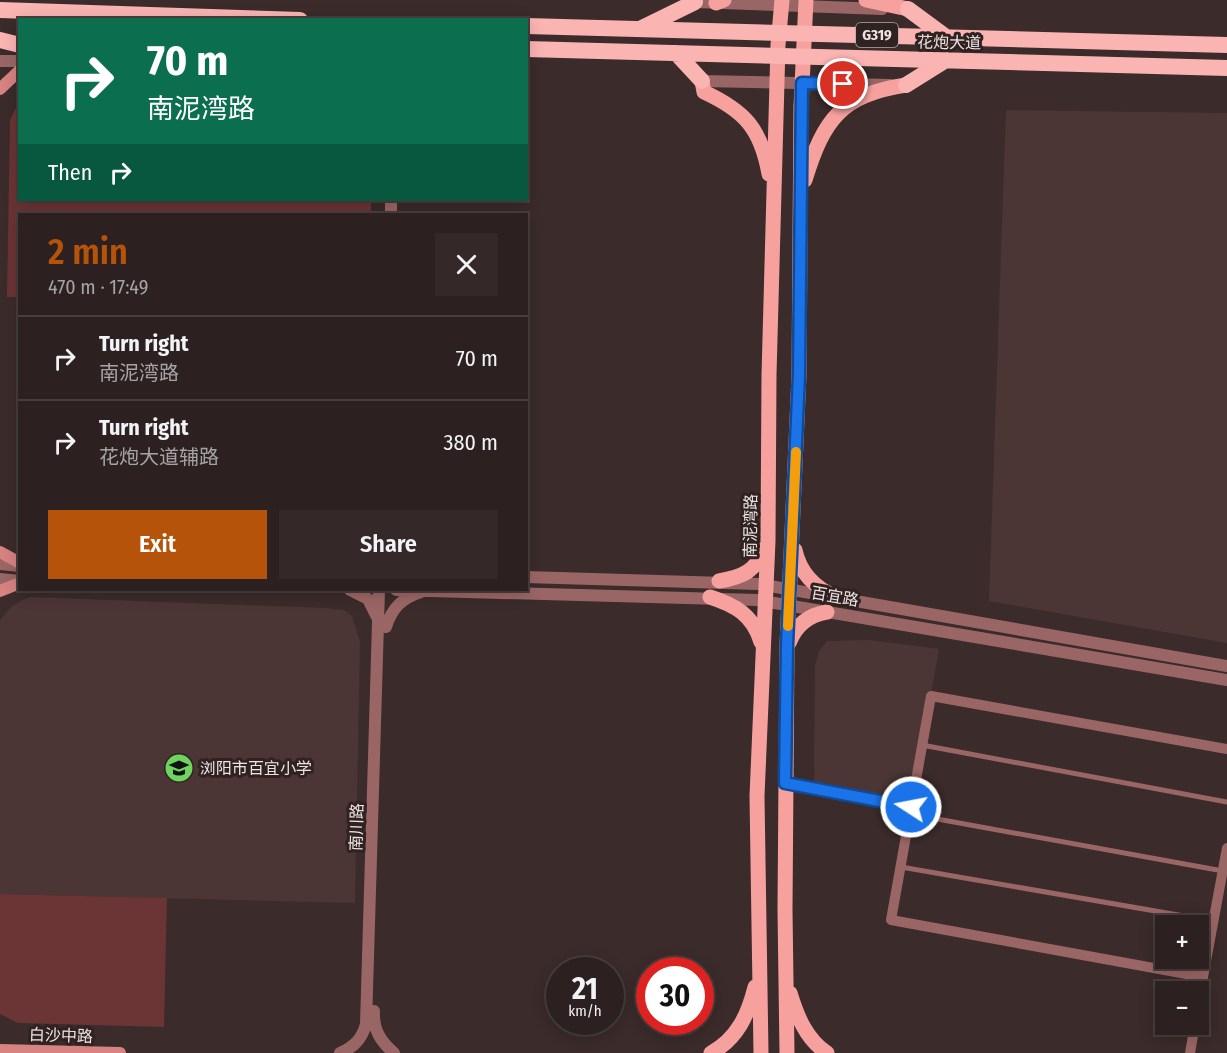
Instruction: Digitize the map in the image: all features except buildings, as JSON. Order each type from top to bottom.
[{"type":"highway","points":[[639,29],[695,2]]},
{"type":"highway","points":[[908,9],[946,37]]},
{"type":"highway","points":[[0,10],[240,18]]},
{"type":"highway","name":"花炮大道","points":[[528,26],[1227,45]]},
{"type":"highway","points":[[0,34],[18,35]]},
{"type":"highway","points":[[0,40],[18,44]]},
{"type":"highway","name":"花炮大道","points":[[529,50],[1227,68]]},
{"type":"highway","points":[[676,53],[702,81]]},
{"type":"highway","points":[[906,85],[946,60]]},
{"type":"main road","points":[[866,0],[908,9]]},
{"type":"main road","name":"南泥湾路","points":[[761,1053],[757,796],[768,536],[777,82],[782,3]]},
{"type":"main road","points":[[787,1053],[785,783],[787,649],[799,375],[800,198],[805,3]]},
{"type":"main road","points":[[0,89],[18,72]]},
{"type":"main road","points":[[702,81],[704,92],[732,106],[745,117],[756,132],[768,166],[774,200]]},
{"type":"main road","points":[[800,198],[816,146],[835,117],[847,104],[877,90],[906,85]]},
{"type":"main road","points":[[719,581],[736,578],[754,569],[760,560],[768,536]]},
{"type":"main road","points":[[793,537],[796,554],[806,575],[821,591],[836,597]]},
{"type":"main road","points":[[0,552],[18,563]]},
{"type":"main road","points":[[0,591],[18,583]]},
{"type":"main road","points":[[710,597],[731,604],[745,614],[756,629],[762,651]]},
{"type":"main road","points":[[787,649],[802,622],[827,612]]},
{"type":"main road","points":[[711,1053],[732,1038],[740,1028],[751,1003],[759,972]]},
{"type":"main road","points":[[786,977],[805,1030],[813,1042],[827,1053]]},
{"type":"main road","name":"白沙中路","points":[[2,1049],[120,1053]]},
{"type":"street","points":[[695,2],[805,3],[908,9]]},
{"type":"street","points":[[0,61],[18,61]]},
{"type":"street","points":[[702,81],[906,85]]},
{"type":"street","points":[[0,564],[18,564]]},
{"type":"street","name":"百宜路","points":[[528,577],[719,581],[766,593],[789,605],[1227,680]]},
{"type":"street","points":[[0,579],[18,582]]},
{"type":"street","name":"百宜路","points":[[468,591],[710,597],[790,589],[1227,666]]},
{"type":"street","points":[[352,591],[368,599],[382,626]]},
{"type":"street","name":"南川路","points":[[380,591],[382,626],[374,1023],[384,1043],[394,1053]]},
{"type":"street","name":"南川路","points":[[340,1053],[360,1040],[366,1024],[382,626],[386,591]]},
{"type":"street","points":[[382,626],[402,601],[426,591]]},
{"type":"street","points":[[1203,977],[891,920],[931,696],[1227,749]]},
{"type":"street","points":[[785,783],[911,811]]},
{"type":"street","points":[[1202,981],[1227,848]]},
{"type":"street","points":[[1190,1053],[1193,1035]]},
{"type":"lane","points":[[922,745],[1227,802]]},
{"type":"lane","points":[[911,811],[1223,871]]},
{"type":"lane","points":[[901,867],[1214,921]]},
{"type":"shaded area","points":[[18,104],[18,201],[371,201],[371,213],[18,213],[18,297],[7,297],[10,120]]},
{"type":"shaded area","points":[[1006,110],[1227,113],[1227,643],[989,601]]},
{"type":"shaded area","name":"浏阳市百宜小学","points":[[29,597],[327,608],[344,610],[352,616],[360,642],[355,903],[0,894],[0,620],[12,606]]},
{"type":"shaded area","points":[[869,640],[939,649],[911,807],[814,788],[815,665],[819,651],[827,641]]},
{"type":"shaded area","points":[[0,894],[167,898],[164,1027],[18,1023],[0,1014]]},
{"type":"slow traffic","points":[[788,626],[796,452]]},
{"type":"place","name":"浏阳市百宜小学","points":[[179,768]]},
{"type":"route","points":[[843,84],[802,83],[799,375],[787,645],[785,783],[911,807]]}]
